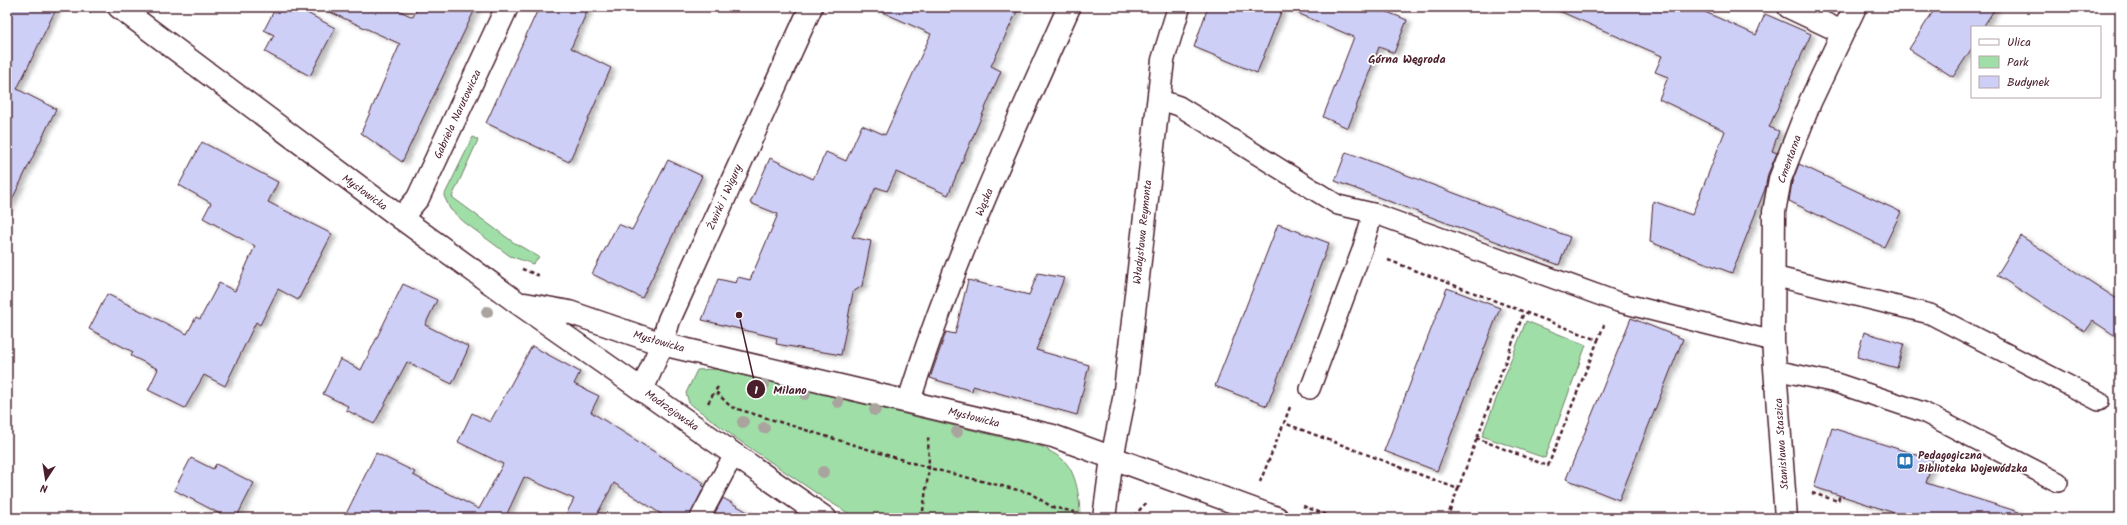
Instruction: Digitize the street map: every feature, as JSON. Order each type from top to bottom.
[{"type":"street","name":"Gabriela Narutowicza","points":[[401,218],[418,198],[507,7]]},
{"type":"street","name":"Żwirki i Wigury","points":[[642,390],[662,344],[669,320],[810,7]]},
{"type":"street","name":"Wąska","points":[[918,404],[935,322],[1020,116],[1069,7]]},
{"type":"street","name":"Władysława Reymonta","points":[[1112,458],[1125,392],[1164,54],[1179,7]]},
{"type":"street","points":[[1789,7],[1842,32]]},
{"type":"street","name":"Cmentarna","points":[[1775,370],[1773,341],[1774,212],[1780,179],[1810,102],[1855,7]]},
{"type":"street","name":"Mysłowicka","points":[[120,8],[401,218],[518,303],[569,312],[662,344],[1053,436],[1277,518]]},
{"type":"street","name":"Modrzejowska","points":[[518,303],[736,456],[818,516]]},
{"type":"street","name":"Stanisława Staszica","points":[[1775,370],[1786,518]]},
{"type":"street","points":[[1104,518],[1112,458]]},
{"type":"lane","points":[[1158,99],[1179,106],[1338,205],[1373,213],[1618,302],[1773,341]]},
{"type":"lane","points":[[1310,389],[1362,250],[1373,213]]},
{"type":"lane","points":[[1773,276],[1930,314],[2098,401]]},
{"type":"lane","points":[[1775,370],[1836,383],[1923,412],[2058,482]]},
{"type":"lane","points":[[700,518],[727,467],[736,456]]},
{"type":"path","points":[[1362,250],[1598,340]]},
{"type":"path","points":[[519,267],[546,278]]},
{"type":"path","points":[[1447,518],[1524,312]]},
{"type":"path","points":[[1476,438],[1548,466],[1606,319]]},
{"type":"path","points":[[722,383],[715,391],[731,407],[929,468],[1030,493],[1052,506],[1079,513]]},
{"type":"path","points":[[1257,488],[1284,423],[1298,384],[1310,389]]},
{"type":"path","points":[[918,404],[929,468],[922,518]]},
{"type":"path","points":[[1284,423],[1458,489]]},
{"type":"path","points":[[1810,492],[1838,501],[1840,496]]},
{"type":"green space","points":[[473,137],[478,140],[452,197],[513,242],[539,257],[533,264],[510,256],[464,222],[450,209],[444,196]]},
{"type":"green space","points":[[1526,321],[1586,345],[1545,458],[1482,436]]},
{"type":"green space","points":[[716,369],[1043,447],[1062,459],[1071,471],[1077,486],[1080,518],[856,518],[822,497],[737,439],[689,403],[686,393],[697,370]]},
{"type":"building","points":[[7,7],[57,7],[17,89],[56,109],[7,210]]},
{"type":"building","points":[[276,7],[296,7],[335,28],[310,76],[265,52],[274,35],[264,30]]},
{"type":"building","points":[[319,7],[391,7],[413,17],[418,7],[476,7],[402,162],[361,133],[400,44]]},
{"type":"building","points":[[539,7],[589,7],[571,48],[611,68],[569,162],[486,123]]},
{"type":"building","points":[[871,7],[1019,7],[991,66],[1001,71],[948,195],[896,172],[887,191],[876,187],[852,237],[871,241],[862,286],[853,292],[841,355],[776,344],[777,338],[702,320],[718,279],[736,283],[738,277],[750,280],[778,214],[750,203],[770,158],[813,179],[826,152],[846,161],[862,125],[885,135],[931,34]]},
{"type":"building","points":[[1208,7],[1283,7],[1257,73],[1194,47]]},
{"type":"building","points":[[1283,7],[1375,7],[1407,20],[1394,53],[1379,47],[1348,128],[1323,117],[1354,37]]},
{"type":"building","points":[[1550,7],[1694,7],[1756,35],[1765,14],[1811,34],[1769,127],[1779,131],[1772,151],[1777,153],[1768,174],[1765,189],[1732,273],[1650,242],[1653,201],[1692,215],[1725,131],[1659,99],[1668,77],[1655,72],[1662,56]]},
{"type":"building","points":[[1936,7],[1996,7],[1984,26],[1971,26],[1971,50],[1953,77],[1909,49]]},
{"type":"building","points":[[202,142],[278,182],[268,202],[332,234],[298,300],[278,289],[260,325],[256,322],[225,386],[204,375],[185,408],[148,390],[158,369],[131,356],[133,352],[89,329],[107,294],[187,334],[196,317],[200,319],[219,283],[235,291],[255,246],[203,218],[211,203],[179,185]]},
{"type":"building","points":[[1346,152],[1570,237],[1559,265],[1335,181]]},
{"type":"building","points":[[668,160],[702,176],[642,298],[592,274],[618,224],[632,230]]},
{"type":"building","points":[[1799,164],[1901,212],[1884,247],[1789,201],[1792,182]]},
{"type":"building","points":[[1278,224],[1329,243],[1267,406],[1215,386]]},
{"type":"building","points":[[2021,236],[2120,301],[2120,339],[2093,321],[2085,332],[1997,275]]},
{"type":"building","points":[[1038,273],[1064,278],[1036,350],[1089,365],[1077,415],[973,386],[972,391],[930,378],[946,332],[955,334],[968,280],[1029,295]]},
{"type":"building","points":[[403,284],[437,300],[425,325],[469,347],[452,384],[407,362],[374,424],[346,410],[348,406],[323,394],[340,359],[361,370]]},
{"type":"building","points":[[1447,288],[1500,308],[1437,471],[1384,451]]},
{"type":"building","points":[[1631,318],[1683,339],[1619,500],[1566,479]]},
{"type":"building","points":[[1864,332],[1904,344],[1897,368],[1857,357]]},
{"type":"building","points":[[532,346],[580,372],[574,384],[599,396],[591,412],[704,483],[702,485],[704,487],[689,518],[667,518],[614,483],[595,518],[564,518],[574,499],[524,477],[505,518],[344,518],[376,453],[415,472],[413,475],[479,509],[503,464],[458,442],[472,413],[490,422]]},
{"type":"building","points":[[1832,428],[1933,460],[1926,483],[2019,512],[2018,518],[1910,518],[1814,487]]},
{"type":"building","points":[[191,458],[213,469],[216,464],[254,483],[236,518],[228,518],[174,490]]},
{"type":"building","points":[[723,498],[758,518],[712,518]]},
{"type":"place","name":"Milano","points":[[739,315]]},
{"type":"place","name":"Pedagogiczna Biblioteka Wojewódzka","points":[[1905,461]]},
{"type":"district","name":"Górna Węgroda","points":[[1407,59]]}]
